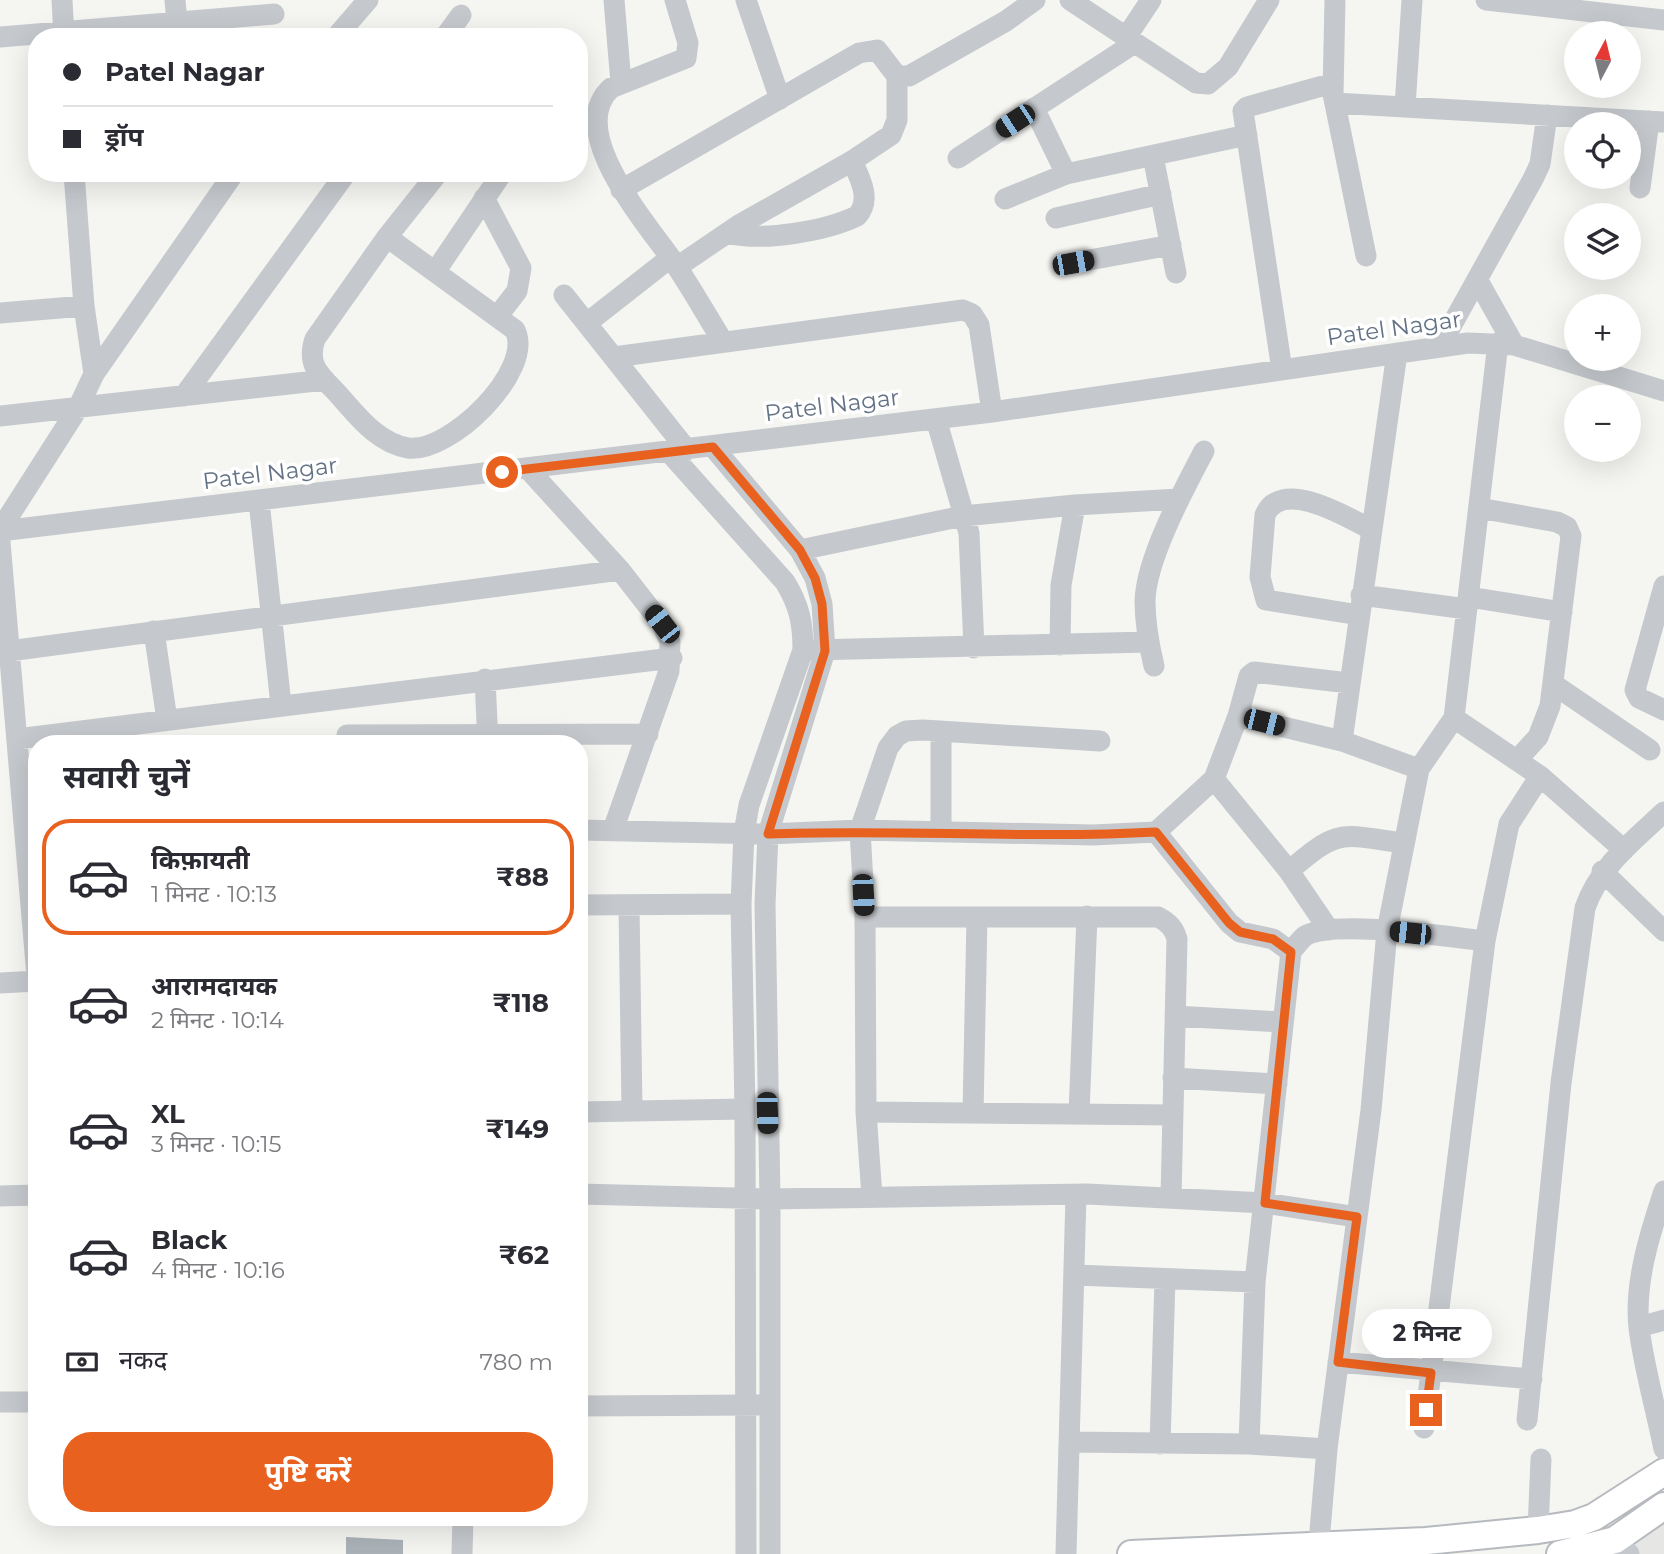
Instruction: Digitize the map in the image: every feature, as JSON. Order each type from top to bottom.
[{"type":"main road","points":[[1131,1554],[1319,1549],[1538,1530],[1575,1524],[1594,1517],[1664,1472]]},
{"type":"main road","points":[[1560,1554],[1622,1547],[1661,1508],[1642,1487]]},
{"type":"street","points":[[62,0],[64,28]]},
{"type":"street","points":[[175,0],[177,28]]},
{"type":"street","points":[[344,28],[368,0]]},
{"type":"street","points":[[614,0],[621,83]]},
{"type":"street","points":[[675,0],[688,43],[686,58],[621,83],[603,96],[598,110],[598,133],[621,190],[674,263],[722,340]]},
{"type":"street","points":[[746,0],[779,99]]},
{"type":"street","points":[[897,76],[909,76],[1006,21],[1035,0]]},
{"type":"street","points":[[1070,0],[1129,42],[1196,83],[1208,84],[1228,67],[1269,0]]},
{"type":"street","points":[[958,158],[1129,42],[1151,0]]},
{"type":"street","points":[[1335,0],[1334,93],[1366,256]]},
{"type":"street","points":[[1405,107],[1412,0]]},
{"type":"street","points":[[1488,0],[1641,9],[1664,20]]},
{"type":"street","points":[[183,28],[274,14]]},
{"type":"street","points":[[452,28],[461,15]]},
{"type":"street","points":[[0,37],[28,36]]},
{"type":"street","points":[[587,323],[674,263],[874,148],[896,128],[897,76],[883,55],[869,49],[621,190]]},
{"type":"street","points":[[1282,370],[1243,117],[1247,107],[1334,93],[1405,107],[1657,122],[1641,184]]},
{"type":"street","points":[[1034,108],[1066,174]]},
{"type":"street","points":[[1440,346],[1540,164],[1547,115]]},
{"type":"street","points":[[1004,199],[1066,174],[1247,135]]},
{"type":"street","points":[[1153,156],[1177,273]]},
{"type":"street","points":[[729,233],[743,237],[781,234],[857,216],[865,201],[862,180],[852,161]]},
{"type":"street","points":[[75,182],[84,306],[94,374]]},
{"type":"street","points":[[0,531],[78,408],[94,374],[228,182]]},
{"type":"street","points":[[184,396],[339,182]]},
{"type":"street","points":[[387,237],[515,330],[520,349],[497,395],[443,439],[427,448],[395,444],[375,434],[310,360],[315,339],[387,237],[431,182]]},
{"type":"street","points":[[435,272],[496,182]]},
{"type":"street","points":[[1056,218],[1161,194]]},
{"type":"street","points":[[484,198],[520,268],[517,291],[497,317]]},
{"type":"street","points":[[1073,263],[1171,246]]},
{"type":"street","points":[[1319,1549],[1327,1449],[1357,1217],[1387,931],[1402,843],[1419,769],[1454,718],[1479,508],[1506,344],[1477,279]]},
{"type":"street","points":[[564,295],[614,357],[678,451],[785,582],[797,603],[803,623],[803,650],[749,805],[744,833],[741,904],[745,1109],[746,1554]]},
{"type":"street","points":[[0,313],[84,306]]},
{"type":"street","points":[[614,357],[722,340],[963,310],[972,314],[979,325],[992,412]]},
{"type":"street","name":"Patel Nagar","points":[[0,531],[992,412],[1440,346],[1506,344],[1664,391]]},
{"type":"street","points":[[1342,741],[1397,353]]},
{"type":"street","points":[[0,416],[325,380]]},
{"type":"street","points":[[936,419],[970,544],[974,648]]},
{"type":"street","points":[[713,447],[800,550],[815,578],[822,604],[825,651],[768,834],[765,918],[772,1405],[770,1554]]},
{"type":"street","points":[[418,448],[425,481]]},
{"type":"street","points":[[1154,666],[1148,642],[1147,588],[1179,499],[1204,451]]},
{"type":"street","points":[[528,469],[620,570],[662,624],[670,642],[672,658],[613,831]]},
{"type":"street","points":[[800,550],[963,516],[1075,505],[1179,499]]},
{"type":"street","points":[[1370,529],[1322,505],[1295,499],[1279,500],[1269,507],[1265,515],[1260,577],[1266,600],[1360,605],[1468,603],[1562,612]]},
{"type":"street","points":[[260,501],[281,705]]},
{"type":"street","points":[[1060,645],[1061,585],[1075,505]]},
{"type":"street","points":[[1479,508],[1542,519],[1567,527],[1571,536],[1546,721],[1538,737],[1517,760]]},
{"type":"street","points":[[0,542],[17,739],[28,813]]},
{"type":"street","points":[[9,651],[620,570]]},
{"type":"street","points":[[1663,600],[1635,681],[1635,691],[1639,698],[1664,710]]},
{"type":"street","points":[[154,631],[167,720]]},
{"type":"street","points":[[803,650],[1148,642]]},
{"type":"street","points":[[49,735],[672,658]]},
{"type":"street","points":[[588,830],[768,834],[860,830],[1093,835],[1156,832],[1214,779],[1254,671],[1349,683]]},
{"type":"street","points":[[485,679],[488,735]]},
{"type":"street","points":[[1553,684],[1650,750]]},
{"type":"street","points":[[346,697],[347,735]]},
{"type":"street","points":[[1238,716],[1342,741],[1419,769]]},
{"type":"street","points":[[1454,718],[1540,776],[1624,850]]},
{"type":"street","points":[[872,1197],[866,1112],[865,917],[860,830],[888,748],[897,736],[906,731],[1100,741]]},
{"type":"street","points":[[941,731],[941,832]]},
{"type":"street","points":[[588,736],[648,734]]},
{"type":"street","points":[[17,739],[28,738]]},
{"type":"street","points":[[1424,1428],[1485,941],[1509,824],[1540,776]]},
{"type":"street","points":[[1214,779],[1289,871],[1329,930]]},
{"type":"street","points":[[1527,1420],[1561,1083],[1585,908],[1592,887],[1602,871],[1664,812]]},
{"type":"street","points":[[1156,832],[1229,923],[1240,932],[1273,939],[1291,952]]},
{"type":"street","points":[[1289,871],[1331,838],[1359,837],[1402,843]]},
{"type":"street","points":[[1602,871],[1664,930]]},
{"type":"street","points":[[588,905],[741,904]]},
{"type":"street","points":[[629,905],[632,1110]]},
{"type":"street","points":[[1079,1113],[1087,916]]},
{"type":"street","points":[[865,917],[1158,917],[1174,929],[1177,939],[1171,1198]]},
{"type":"street","points":[[973,1113],[978,917]]},
{"type":"street","points":[[1250,1444],[1255,1282],[1291,952],[1305,936],[1329,930],[1387,931],[1485,941]]},
{"type":"street","points":[[0,983],[28,979]]},
{"type":"street","points":[[1175,1016],[1282,1022]]},
{"type":"street","points":[[1173,1079],[1277,1084]]},
{"type":"street","points":[[588,1112],[745,1109]]},
{"type":"street","points":[[866,1112],[1172,1115]]},
{"type":"street","points":[[1664,1191],[1651,1231],[1641,1283],[1639,1327],[1664,1449]]},
{"type":"street","points":[[588,1194],[770,1199],[1076,1195],[1265,1203],[1357,1217]]},
{"type":"street","points":[[0,1196],[28,1195]]},
{"type":"street","points":[[1066,1554],[1076,1195]]},
{"type":"street","points":[[1075,1275],[1255,1282]]},
{"type":"street","points":[[1160,1444],[1165,1279]]},
{"type":"street","points":[[1639,1327],[1664,1320]]},
{"type":"street","points":[[1338,1362],[1431,1373],[1532,1379]]},
{"type":"street","points":[[0,1402],[28,1402]]},
{"type":"street","points":[[588,1406],[772,1405]]},
{"type":"street","points":[[1070,1442],[1250,1444],[1327,1449]]},
{"type":"street","points":[[1538,1530],[1541,1460]]},
{"type":"street","points":[[462,1554],[463,1526]]},
{"type":"shaded area","points":[[1664,1524],[1664,1554],[1618,1554]]},
{"type":"building","points":[[346,1537],[403,1540],[403,1554],[346,1554]]},
{"type":"route","points":[[502,472],[713,447],[800,550],[815,578],[822,604],[825,651],[768,834],[860,830],[1093,835],[1156,832],[1229,923],[1240,932],[1269,937],[1291,952],[1287,966],[1265,1203],[1357,1217],[1338,1362],[1431,1373],[1426,1410]]}]
